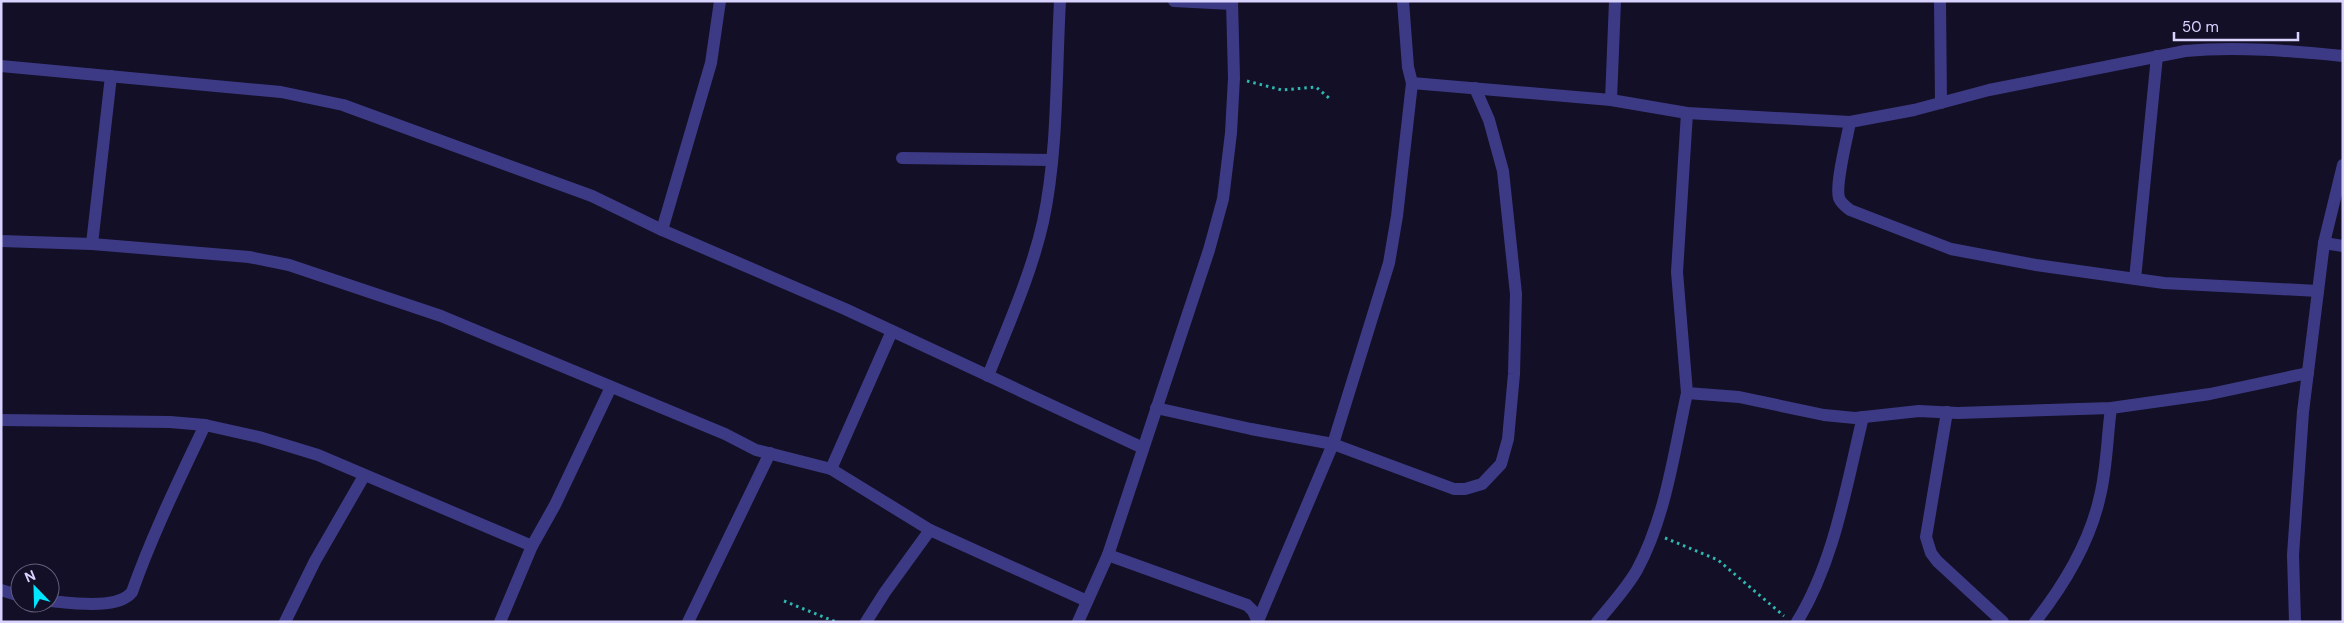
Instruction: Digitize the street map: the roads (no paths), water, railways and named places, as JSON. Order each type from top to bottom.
[{"type":"street","points":[[662,230],[711,63],[720,1]]},
{"type":"street","points":[[988,376],[1035,254],[1043,220],[1051,160],[1060,1]]},
{"type":"street","points":[[1078,622],[1108,555],[1210,250],[1223,199],[1234,78],[1232,3],[1174,1]]},
{"type":"street","points":[[1258,622],[1333,444],[1389,263],[1397,216],[1412,83],[1405,42],[1403,1]]},
{"type":"street","points":[[1611,100],[1615,1]]},
{"type":"street","points":[[1940,1],[1942,103]]},
{"type":"street","points":[[1412,83],[1611,100],[1687,113],[1850,122],[1898,114],[1989,90],[2157,56],[2204,49],[2290,51],[2343,56]]},
{"type":"street","points":[[2135,279],[2157,56]]},
{"type":"street","points":[[1,66],[281,92],[343,105],[592,196],[662,230],[892,332],[1143,448]]},
{"type":"street","points":[[92,244],[111,76]]},
{"type":"street","points":[[1156,408],[1251,429],[1333,444],[1454,489],[1466,489],[1482,484],[1501,464],[1508,439],[1516,294],[1503,171],[1492,128],[1475,88]]},
{"type":"street","points":[[1597,622],[1622,593],[1632,578],[1653,533],[1661,512],[1686,393],[1677,272],[1687,113]]},
{"type":"street","points":[[1850,122],[1838,192],[1842,203],[1850,210],[1951,250],[2036,265],[2164,283],[2318,291]]},
{"type":"street","points":[[902,158],[1051,160]]},
{"type":"street","points":[[2295,622],[2293,554],[2303,412],[2324,243],[2343,165]]},
{"type":"street","points":[[1,241],[92,244],[249,257],[289,265],[441,316],[569,368],[770,454],[831,470],[930,530],[1086,601]]},
{"type":"street","points":[[2324,243],[2343,246]]},
{"type":"street","points":[[831,470],[892,332]]},
{"type":"street","points":[[1686,393],[1739,398],[1831,416],[1863,417],[1912,412],[2111,408],[2210,394],[2308,373]]},
{"type":"street","points":[[500,622],[532,546],[555,505],[611,387]]},
{"type":"street","points":[[2035,622],[2071,570],[2093,520],[2100,496],[2111,408]]},
{"type":"street","points":[[1947,412],[1926,537],[1928,546],[1937,561],[2003,622]]},
{"type":"street","points":[[1797,622],[1820,577],[1836,532],[1863,417]]},
{"type":"street","points":[[1,420],[170,422],[205,425],[259,437],[318,455],[532,546]]},
{"type":"street","points":[[60,601],[113,604],[128,598],[166,506],[205,425]]},
{"type":"street","points":[[688,622],[770,454]]},
{"type":"street","points":[[285,622],[315,561],[364,476]]},
{"type":"street","points":[[866,622],[884,592],[930,530]]},
{"type":"street","points":[[1108,555],[1247,605],[1253,611],[1258,622]]}]
